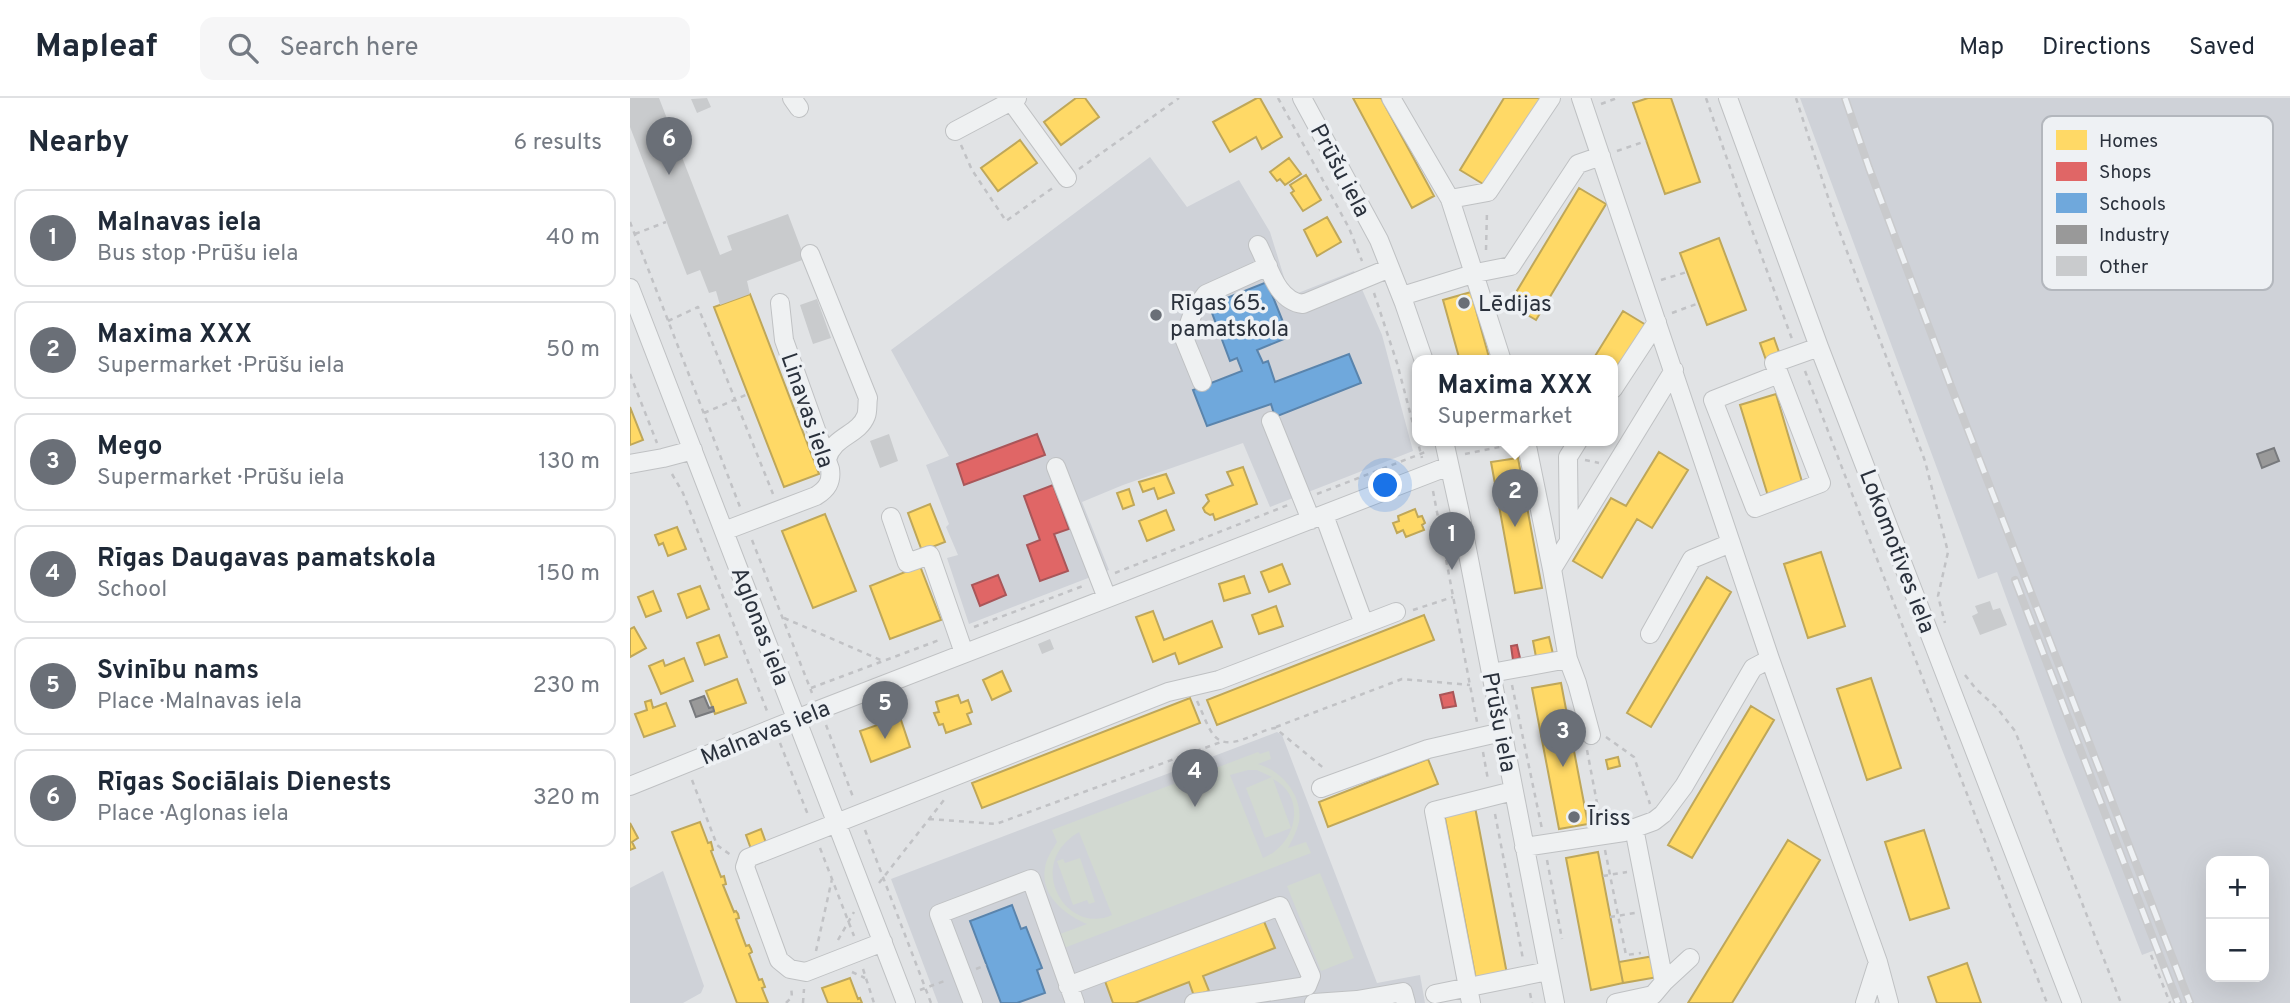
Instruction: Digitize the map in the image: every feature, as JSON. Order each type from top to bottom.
[{"type":"street","name":"Prūšu iela","points":[[1302,98],[1379,240],[1422,355]]},
{"type":"street","points":[[1391,98],[1450,200],[1477,273],[1500,355]]},
{"type":"street","points":[[1450,200],[1488,192],[1550,98]]},
{"type":"street","points":[[1581,98],[1770,659],[1878,962],[1889,1003]]},
{"type":"street","name":"Lokomotīves iela","points":[[1728,98],[1819,347],[2072,1003]]},
{"type":"street","points":[[954,131],[1014,100],[1067,178]]},
{"type":"street","points":[[1402,296],[1477,273],[1511,266],[1578,164],[1601,156]]},
{"type":"street","points":[[1258,245],[1282,294],[1293,303],[1303,304],[1390,268]]},
{"type":"street","points":[[810,254],[868,398],[867,415],[856,430],[830,449],[827,459]]},
{"type":"street","points":[[1202,382],[1184,338],[1194,310],[1206,294],[1268,266]]},
{"type":"street","name":"Aglonas iela","points":[[630,288],[905,1000]]},
{"type":"street","name":"Linavas iela","points":[[724,531],[825,490],[831,479],[827,459],[784,340],[780,303]]},
{"type":"street","points":[[1618,381],[1657,321]]},
{"type":"street","points":[[1779,374],[1713,400],[1755,508],[1821,483],[1779,374],[1774,363],[1819,347]]},
{"type":"street","points":[[1552,569],[1674,370]]},
{"type":"street","points":[[1271,421],[1303,499],[1317,517],[1364,624]]},
{"type":"street","name":"Prūšu iela","points":[[1444,446],[1555,1003]]},
{"type":"street","points":[[1527,446],[1568,659],[1591,735]]},
{"type":"street","points":[[1569,541],[1568,457],[1575,446]]},
{"type":"street","points":[[630,464],[693,450]]},
{"type":"street","name":"Malnavas iela","points":[[630,786],[964,653],[1449,466]]},
{"type":"street","points":[[1056,467],[1107,598]]},
{"type":"street","points":[[891,517],[907,563],[930,555],[964,653]]},
{"type":"street","points":[[1650,635],[1692,559],[1731,543]]},
{"type":"street","points":[[883,942],[806,972],[790,969],[779,960],[745,867],[748,858],[1168,692],[1219,680],[1396,612]]},
{"type":"street","points":[[1491,673],[1568,659]]},
{"type":"street","points":[[1524,847],[1602,835],[1654,821],[1663,814],[1684,786],[1753,668],[1770,659]]},
{"type":"street","points":[[1321,788],[1428,749],[1502,733]]},
{"type":"street","points":[[1469,995],[1434,811],[1513,791]]},
{"type":"street","points":[[1634,828],[1664,982]]},
{"type":"street","points":[[973,1003],[939,914],[1031,879],[1072,998],[1280,906],[1311,976],[1307,986],[1194,1003]]},
{"type":"street","points":[[1616,1003],[1653,995],[1690,958]]},
{"type":"street","points":[[1865,1003],[1878,962]]},
{"type":"street","points":[[1435,994],[1469,995],[1548,971]]},
{"type":"street","points":[[1314,1003],[1357,1000],[1403,992],[1406,1003]]},
{"type":"path","points":[[1706,98],[1798,355],[2047,1003]]},
{"type":"path","points":[[1796,98],[1836,222],[1925,461],[1948,552],[1938,596],[1947,627]]},
{"type":"path","points":[[1601,156],[1646,141]]},
{"type":"path","points":[[1477,273],[1485,260],[1488,192]]},
{"type":"path","points":[[630,222],[782,617],[821,709],[932,1003]]},
{"type":"path","points":[[635,234],[666,222]]},
{"type":"path","points":[[1645,286],[1687,272]]},
{"type":"path","points":[[1657,321],[1699,303]]},
{"type":"path","points":[[668,321],[698,307],[780,510]]},
{"type":"path","points":[[630,374],[663,458],[683,493],[860,951],[865,978],[874,1003]]},
{"type":"path","points":[[704,413],[748,394]]},
{"type":"path","points":[[811,688],[1100,579],[1439,446]]},
{"type":"path","points":[[1465,454],[1506,446]]},
{"type":"path","points":[[1396,612],[1453,597]]},
{"type":"path","points":[[782,617],[883,661]]},
{"type":"path","points":[[1963,672],[2015,731],[2121,1003]]},
{"type":"path","points":[[929,819],[996,824],[1221,742],[1230,744],[1275,728],[1402,679],[1470,685]]},
{"type":"path","points":[[1190,687],[1212,732],[1221,742]]},
{"type":"path","points":[[1275,728],[1339,781]]},
{"type":"path","points":[[1626,955],[1586,748],[1591,735],[1605,736],[1634,757],[1646,788],[1654,821]]},
{"type":"path","points":[[686,763],[717,845],[745,867]]},
{"type":"path","points":[[819,966],[865,897],[884,878],[965,773]]},
{"type":"path","points":[[1603,876],[1642,870]]},
{"type":"path","points":[[819,966],[832,879]]},
{"type":"path","points":[[1610,917],[1650,911]]},
{"type":"path","points":[[1618,957],[1658,950]]},
{"type":"path","points":[[2151,955],[2170,1003]]},
{"type":"path","points":[[905,1000],[926,988],[962,974]]},
{"type":"shaded area","points":[[1800,98],[2290,98],[2290,1003],[2175,1003],[2155,950],[2142,955],[2061,747],[1997,572],[1978,579]]},
{"type":"shaded area","name":"Rīgas 65. pamatskola","points":[[1150,157],[1187,207],[1239,180],[1270,232],[1288,290],[1293,295],[1354,271],[1382,335],[1413,451],[1270,507],[1243,443],[1123,485],[1082,502],[1109,570],[969,624],[947,558],[958,555],[926,465],[949,456],[891,350]]},
{"type":"shaded area","points":[[1277,732],[1282,735],[1377,983],[1420,975],[1425,1003],[938,1003],[891,879]]},
{"type":"shaded area","points":[[1269,751],[1271,759],[1258,764],[1283,779],[1298,803],[1299,822],[1288,848],[1306,842],[1311,853],[1064,948],[1060,934],[1087,924],[1063,910],[1046,887],[1046,865],[1057,842],[1052,830],[1258,752],[1260,754]],"holes":[[[1257,770],[1272,777],[1246,788],[1265,838],[1291,828],[1273,779],[1284,787],[1294,808],[1294,820],[1290,832],[1274,852],[1263,858],[1230,775]],[[1079,832],[1112,915],[1095,919],[1080,916],[1067,907],[1058,894],[1053,878],[1054,862],[1062,846]]]},
{"type":"shaded area","points":[[1080,858],[1095,902],[1089,904],[1087,900],[1073,905],[1057,861],[1063,859],[1065,863]]},
{"type":"shaded area","points":[[663,871],[704,986],[701,993],[683,1003],[630,1003],[630,888]]},
{"type":"shaded area","points":[[1320,873],[1354,958],[1321,971],[1287,886]]},
{"type":"building: Homes","points":[[1076,98],[1085,98],[1099,117],[1061,145],[1044,122]]},
{"type":"building: Homes","points":[[1260,98],[1282,137],[1262,149],[1256,137],[1230,152],[1213,122]]},
{"type":"building: Homes","points":[[1353,98],[1381,98],[1434,196],[1412,208]]},
{"type":"building: Homes","points":[[1504,98],[1543,98],[1488,187],[1460,170]]},
{"type":"building: Homes","points":[[1648,98],[1671,98],[1700,182],[1665,194],[1633,103]]},
{"type":"building: Homes","points":[[1020,140],[1037,163],[998,191],[981,168]]},
{"type":"building: Homes","points":[[1289,158],[1301,174],[1285,185],[1280,179],[1277,181],[1270,172]]},
{"type":"building: Homes","points":[[1306,175],[1321,200],[1303,211],[1291,193],[1294,191],[1290,185]]},
{"type":"building: Homes","points":[[1579,188],[1606,204],[1536,320],[1509,304]]},
{"type":"building: Homes","points":[[1327,217],[1341,242],[1317,256],[1304,230]]},
{"type":"building: Homes","points":[[1719,238],[1746,310],[1707,325],[1680,253]]},
{"type":"building: Homes","points":[[1471,292],[1488,355],[1458,355],[1443,300]]},
{"type":"building: Homes","points":[[750,294],[819,474],[784,487],[714,307]]},
{"type":"building: Homes","points":[[1623,311],[1646,325],[1618,370],[1618,355],[1596,355]]},
{"type":"building: Homes","points":[[1774,338],[1780,355],[1766,360],[1760,343]]},
{"type":"building: Homes","points":[[1776,394],[1803,485],[1768,496],[1740,405]]},
{"type":"building: Homes","points":[[630,407],[643,440],[630,445]]},
{"type":"building: Homes","points":[[1659,452],[1688,470],[1652,528],[1637,519],[1602,578],[1573,561],[1611,498],[1626,506]]},
{"type":"building: Homes","points":[[1518,458],[1542,588],[1515,593],[1491,462]]},
{"type":"building: Homes","points":[[1243,467],[1257,504],[1215,520],[1213,514],[1205,512],[1203,508],[1209,501],[1206,495],[1233,485],[1227,472]]},
{"type":"building: Homes","points":[[1166,474],[1174,493],[1158,499],[1154,488],[1143,492],[1139,482]]},
{"type":"building: Homes","points":[[1129,489],[1134,505],[1123,509],[1117,493]]},
{"type":"building: Homes","points":[[930,504],[945,542],[922,551],[908,513]]},
{"type":"building: Homes","points":[[1415,509],[1418,517],[1422,516],[1425,523],[1422,525],[1424,530],[1406,537],[1403,530],[1397,533],[1393,523],[1399,521],[1398,516]]},
{"type":"building: Homes","points":[[1166,510],[1174,530],[1147,541],[1139,521]]},
{"type":"building: Homes","points":[[825,514],[856,591],[813,608],[782,531]]},
{"type":"building: Homes","points":[[677,527],[686,549],[668,556],[663,543],[659,545],[655,535]]},
{"type":"building: Homes","points":[[1821,552],[1845,626],[1808,638],[1784,564]]},
{"type":"building: Homes","points":[[1282,564],[1290,584],[1269,592],[1261,572]]},
{"type":"building: Homes","points":[[920,566],[941,620],[890,639],[870,586]]},
{"type":"building: Homes","points":[[1244,576],[1250,593],[1224,601],[1219,584]]},
{"type":"building: Homes","points":[[1707,577],[1731,592],[1651,727],[1627,713]]},
{"type":"building: Homes","points":[[700,586],[709,609],[687,618],[678,594]]},
{"type":"building: Homes","points":[[653,591],[661,611],[646,617],[638,597]]},
{"type":"building: Homes","points":[[1276,606],[1283,626],[1259,634],[1252,615]]},
{"type":"building: Homes","points":[[1153,611],[1164,640],[1212,621],[1222,647],[1179,664],[1175,653],[1153,662],[1136,617]]},
{"type":"building: Homes","points":[[1424,615],[1434,640],[1217,725],[1207,700]]},
{"type":"building: Homes","points":[[634,627],[646,648],[630,657],[630,629]]},
{"type":"building: Homes","points":[[719,635],[727,657],[705,665],[697,643]]},
{"type":"building: Homes","points":[[1549,637],[1553,654],[1536,657],[1533,641]]},
{"type":"building: Homes","points":[[684,658],[693,681],[661,694],[649,666],[663,660],[665,666]]},
{"type":"building: Homes","points":[[1002,671],[1011,691],[992,700],[983,680]]},
{"type":"building: Homes","points":[[1871,678],[1901,768],[1867,780],[1837,689]]},
{"type":"building: Homes","points":[[737,679],[746,703],[715,714],[706,691]]},
{"type":"building: Homes","points":[[1561,683],[1588,824],[1559,829],[1532,688]]},
{"type":"building: Homes","points":[[958,695],[961,703],[968,700],[972,712],[967,714],[971,724],[946,733],[934,713],[939,712],[936,702]]},
{"type":"building: Homes","points":[[1190,698],[1200,723],[982,808],[972,783]]},
{"type":"building: Homes","points":[[651,700],[653,708],[666,703],[675,726],[644,737],[635,714],[647,710],[645,702]]},
{"type":"building: Homes","points":[[1751,706],[1774,720],[1692,858],[1668,845]]},
{"type":"building: Homes","points":[[900,717],[910,747],[871,762],[860,731]]},
{"type":"building: Homes","points":[[1618,757],[1620,766],[1608,769],[1606,760]]},
{"type":"building: Homes","points":[[1428,759],[1438,784],[1328,827],[1319,802]]},
{"type":"building: Homes","points":[[1475,807],[1507,974],[1476,980],[1444,813]]},
{"type":"building: Homes","points":[[700,822],[708,843],[711,842],[711,851],[721,877],[724,876],[726,884],[723,885],[734,912],[738,914],[739,918],[736,919],[746,946],[749,945],[751,949],[749,954],[759,980],[762,979],[765,987],[762,988],[768,1003],[737,1003],[672,832]]},
{"type":"building: Homes","points":[[630,823],[638,838],[632,842],[635,848],[630,850]]},
{"type":"building: Homes","points":[[761,829],[766,843],[751,849],[746,835]]},
{"type":"building: Homes","points":[[1924,830],[1949,908],[1910,920],[1885,842]]},
{"type":"building: Homes","points":[[1788,840],[1820,860],[1732,1003],[1688,1003]]},
{"type":"building: Homes","points":[[1598,852],[1623,983],[1591,990],[1566,858]]},
{"type":"building: Homes","points":[[1263,919],[1275,948],[1203,976],[1209,991],[1194,996],[1189,982],[1135,1003],[1113,1003],[1105,981]]},
{"type":"building: Homes","points":[[1654,956],[1658,977],[1623,983],[1619,962]]},
{"type":"building: Homes","points":[[1967,963],[1981,1003],[1937,1003],[1928,977]]},
{"type":"building: Homes","points":[[850,978],[862,1003],[828,1003],[822,988]]},
{"type":"building: Shops","points":[[1037,434],[1045,455],[964,485],[957,464]]},
{"type":"building: Shops","points":[[1053,485],[1069,529],[1054,534],[1068,571],[1040,581],[1027,545],[1040,540],[1024,496]]},
{"type":"building: Shops","points":[[998,575],[1006,595],[980,606],[972,585]]},
{"type":"building: Shops","points":[[1517,645],[1520,658],[1513,660],[1511,646]]},
{"type":"building: Shops","points":[[1453,692],[1456,706],[1443,708],[1440,695]]},
{"type":"building: Schools","points":[[1267,282],[1289,337],[1257,350],[1263,363],[1268,361],[1275,382],[1349,354],[1361,383],[1275,417],[1271,404],[1207,426],[1193,390],[1242,371],[1237,358],[1230,361],[1209,305]]},
{"type":"building: Schools","points":[[1012,905],[1021,929],[1026,927],[1042,968],[1037,970],[1045,993],[1017,1003],[1001,1003],[970,921]]},
{"type":"building: Industry","points":[[2274,448],[2279,461],[2262,468],[2257,454]]},
{"type":"building: Industry","points":[[704,696],[709,708],[713,707],[714,711],[696,717],[690,701]]},
{"type":"building: Other","points":[[630,98],[659,98],[720,255],[732,250],[727,236],[788,214],[805,259],[747,281],[750,294],[720,305],[716,291],[709,293],[700,270],[687,275],[630,127]]},
{"type":"building: Other","points":[[707,98],[711,107],[697,113],[691,99]]},
{"type":"building: Other","points":[[817,299],[831,338],[813,344],[800,305]]},
{"type":"building: Other","points":[[889,434],[898,461],[880,468],[870,441]]},
{"type":"building: Other","points":[[1990,601],[1993,610],[2000,608],[2007,625],[1980,635],[1972,616],[1978,613],[1975,606]]},
{"type":"building: Other","points":[[1050,639],[1054,649],[1042,654],[1038,644]]},
{"type":"railway","points":[[1845,98],[1954,394],[2190,1003]]},
{"type":"railway","points":[[2015,580],[2178,1003]]},
{"type":"place","name":"Rīgas Sociālais Dienests","points":[[669,175]]},
{"type":"place","name":"Lēdijas","points":[[1464,303]]},
{"type":"place","name":"Rīgas 65. pamatskola","points":[[1156,315]]},
{"type":"place","name":"Maxima XXX","points":[[1515,527]]},
{"type":"place","name":"Malnavas iela","points":[[1452,570]]},
{"type":"place","name":"Svinību nams","points":[[885,739]]},
{"type":"place","name":"Mego","points":[[1563,767]]},
{"type":"place","name":"Rīgas Daugavas pamatskola","points":[[1195,807]]},
{"type":"place","name":"Īriss","points":[[1574,817]]}]
